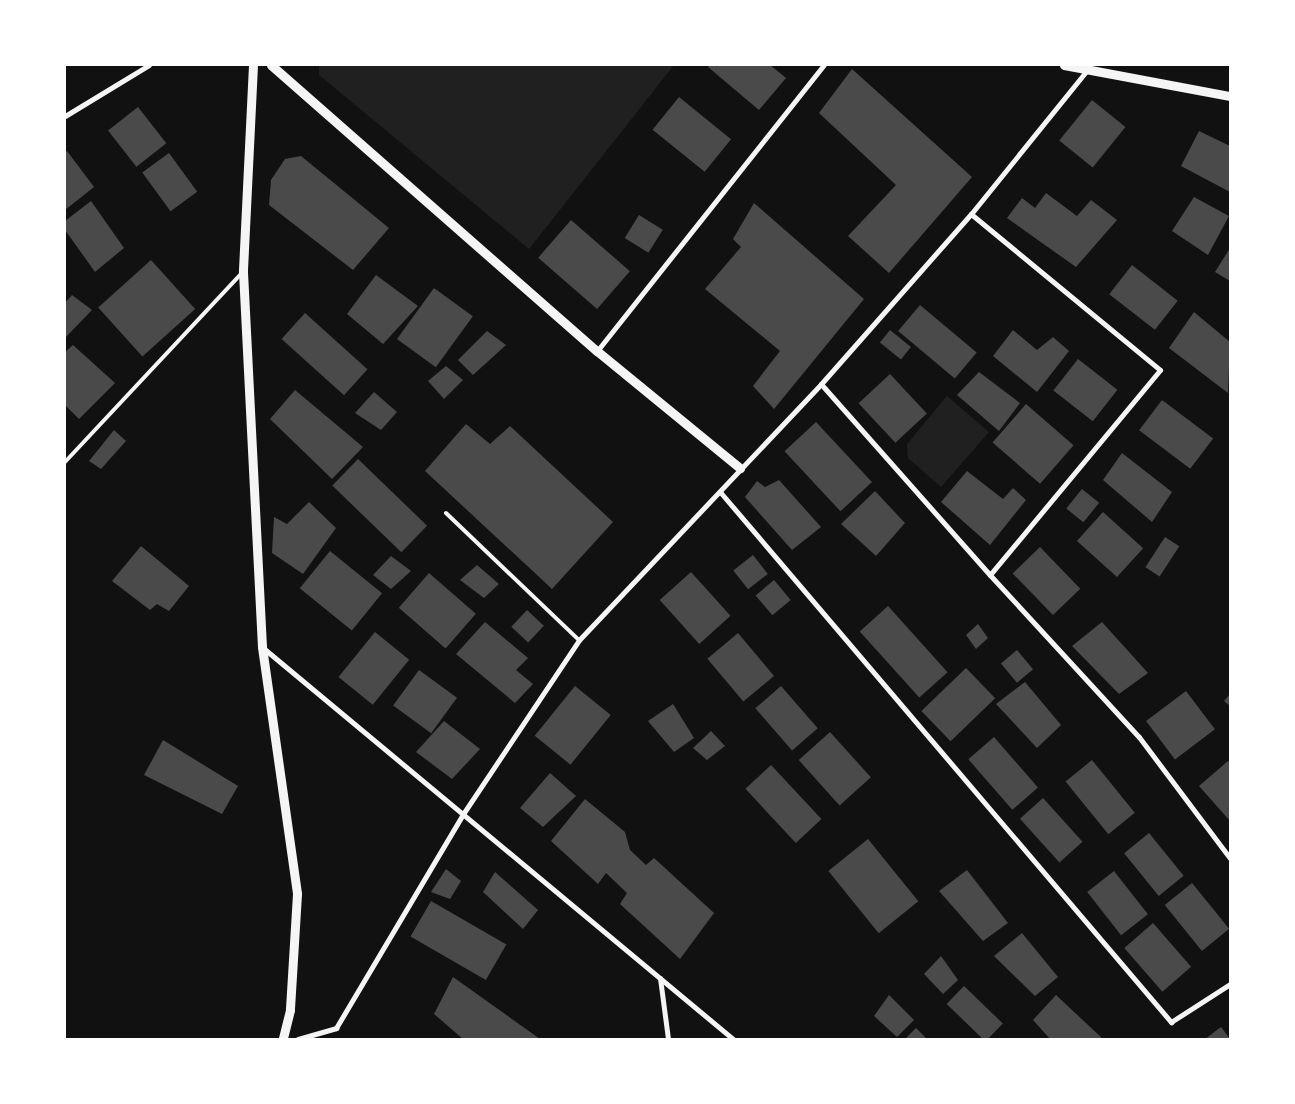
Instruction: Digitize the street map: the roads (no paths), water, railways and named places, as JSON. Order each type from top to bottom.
[{"type":"street","points":[[65,116],[149,65]]},
{"type":"street","points":[[253,65],[243,272],[262,647],[297,894],[290,1010],[282,1039]]},
{"type":"street","points":[[272,65],[597,351],[740,468]]},
{"type":"street","points":[[597,351],[824,65]]},
{"type":"street","points":[[1064,65],[1230,96]]},
{"type":"street","points":[[298,1039],[336,1028],[463,814],[579,640],[721,493],[740,468],[821,384],[971,214],[1087,70]]},
{"type":"street","points":[[971,214],[1160,370],[990,575]]},
{"type":"street","points":[[821,384],[990,575],[1139,737],[1230,858]]},
{"type":"street","points":[[721,493],[1171,1022],[1230,984]]},
{"type":"street","points":[[262,647],[733,1039]]},
{"type":"street","points":[[660,978],[668,1039]]},
{"type":"lane","points":[[65,462],[243,272]]},
{"type":"lane","points":[[446,513],[579,640]]}]
